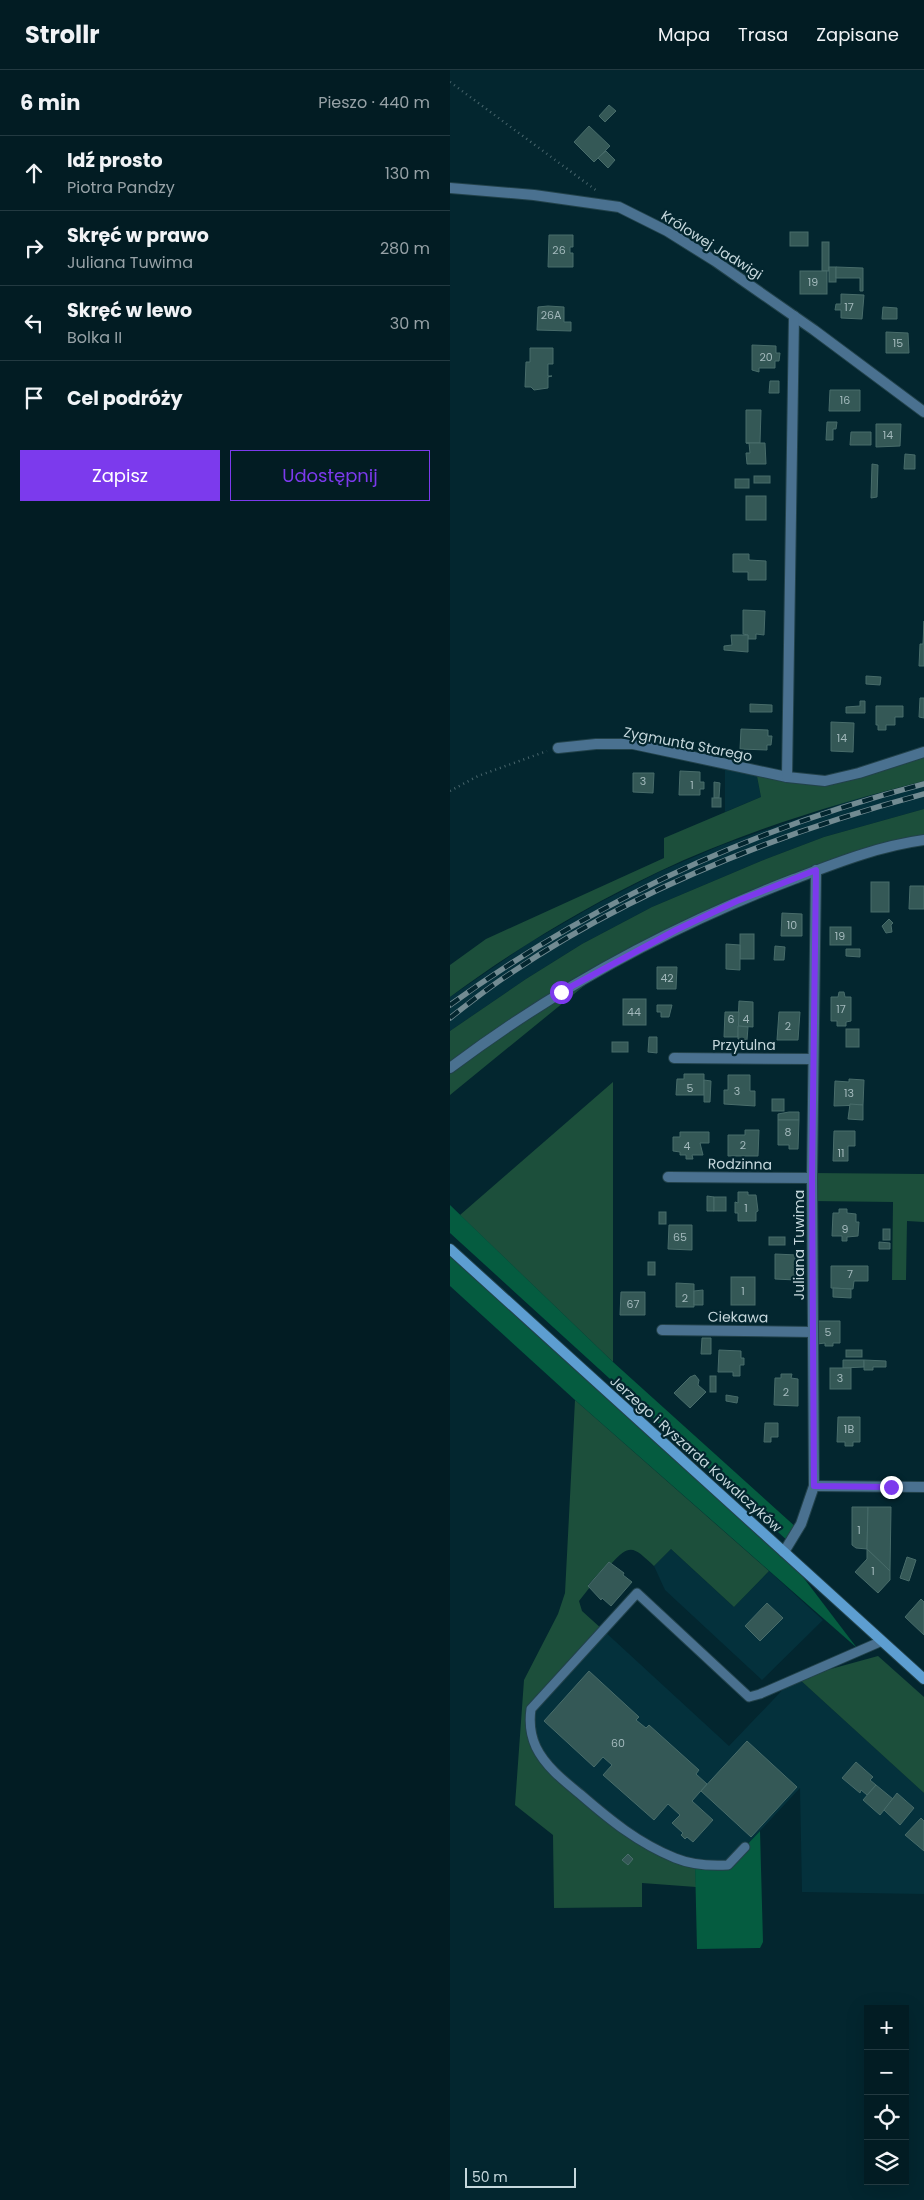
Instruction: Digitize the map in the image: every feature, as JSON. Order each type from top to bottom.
[{"type":"main road","name":"Jerzego i Ryszarda Kowalczyków","points":[[450,1248],[924,1679]]},
{"type":"street","name":"Królowej Jadwigi","points":[[450,188],[534,195],[619,207],[690,245],[794,316],[924,412]]},
{"type":"street","points":[[787,777],[794,316]]},
{"type":"street","name":"Zygmunta Starego","points":[[558,748],[596,744],[633,744],[787,777],[810,780],[840,778],[924,752]]},
{"type":"street","points":[[450,1068],[553,997],[612,963],[737,901],[816,870],[881,849],[924,840]]},
{"type":"street","name":"Juliana Tuwima","points":[[784,1552],[801,1524],[814,1486],[812,1178],[816,870]]},
{"type":"street","name":"Przytulna","points":[[674,1058],[813,1059]]},
{"type":"street","name":"Rodzinna","points":[[668,1176],[812,1178]]},
{"type":"street","name":"Ciekawa","points":[[662,1330],[812,1332]]},
{"type":"street","points":[[814,1486],[924,1488]]},
{"type":"lane","points":[[745,1847],[728,1866],[709,1866],[677,1859],[625,1832],[548,1764],[536,1747],[530,1732],[530,1709],[637,1593],[749,1697],[882,1641]]},
{"type":"path","points":[[450,82],[600,193]]},
{"type":"path","points":[[450,791],[478,776],[558,748]]},
{"type":"shaded area","points":[[725,764],[756,771],[761,797],[725,812]]},
{"type":"shaded area","points":[[924,781],[924,809],[824,837],[652,907],[582,944],[526,979],[450,1031],[450,997],[529,943],[597,904],[659,872],[722,845],[852,800]]},
{"type":"shaded area","points":[[671,1549],[734,1607],[769,1571],[823,1620],[762,1680],[665,1590],[654,1566]]},
{"type":"shaded area","points":[[603,1630],[729,1746],[792,1680],[798,1678],[924,1793],[924,1894],[802,1892],[800,1788],[728,1865],[709,1866],[649,1847],[547,1764],[529,1721],[531,1709]]},
{"type":"green space","points":[[924,752],[924,781],[856,799],[789,820],[722,844],[658,872],[551,930],[500,962],[450,997],[450,965],[486,939],[664,858],[664,838],[761,797],[756,771],[810,780]]},
{"type":"green space","points":[[924,809],[924,840],[816,870],[612,963],[450,1095],[450,1031],[526,979],[582,944],[652,907],[766,859],[824,837]]},
{"type":"green space","points":[[613,1082],[613,1362],[460,1215]]},
{"type":"green space","points":[[812,1173],[924,1174],[924,1222],[907,1221],[906,1280],[892,1280],[893,1202],[812,1201]]},
{"type":"green space","points":[[450,1205],[613,1362],[798,1529],[790,1543],[450,1233]]},
{"type":"green space","points":[[450,1249],[784,1552],[857,1648],[575,1400],[450,1286]]},
{"type":"green space","points":[[575,1400],[769,1571],[734,1607],[671,1549],[654,1566],[637,1552],[628,1550],[623,1552],[611,1564],[609,1562],[588,1585],[590,1587],[579,1601],[582,1611],[603,1630],[535,1703],[529,1721],[547,1764],[625,1832],[695,1863],[696,1887],[642,1883],[642,1907],[554,1908],[553,1835],[515,1805],[524,1680],[558,1614],[565,1593]]},
{"type":"green space","points":[[878,1656],[924,1697],[924,1793],[798,1678]]},
{"type":"green space","points":[[760,1831],[763,1942],[760,1948],[697,1949],[695,1863],[728,1865]]},
{"type":"building","points":[[609,105],[616,111],[605,122],[599,116]]},
{"type":"building","points":[[589,126],[610,146],[594,162],[574,142]]},
{"type":"building","points":[[606,151],[615,160],[608,168],[598,158]]},
{"type":"building","points":[[790,232],[808,232],[808,246],[790,246]]},
{"type":"building","points":[[549,235],[573,235],[573,247],[570,247],[570,253],[573,253],[573,267],[548,267]]},
{"type":"building","points":[[822,242],[829,242],[829,271],[822,271]]},
{"type":"building","points":[[829,267],[836,267],[836,282],[829,282]]},
{"type":"building","points":[[836,267],[863,268],[863,291],[860,291],[860,278],[836,278]]},
{"type":"building","points":[[800,271],[827,271],[827,294],[800,294]]},
{"type":"building","points":[[841,294],[864,295],[862,319],[841,318],[841,310],[835,310],[836,304],[841,304]]},
{"type":"building","points":[[538,307],[564,307],[564,322],[571,322],[571,331],[537,330]]},
{"type":"building","points":[[883,307],[897,308],[897,319],[882,319]]},
{"type":"building","points":[[886,332],[908,333],[909,353],[886,353]]},
{"type":"building","points":[[752,345],[776,346],[776,353],[780,353],[779,361],[775,361],[775,368],[759,368],[759,372],[752,370]]},
{"type":"building","points":[[530,348],[553,348],[553,364],[548,364],[548,376],[552,376],[548,377],[548,388],[534,390],[531,387],[525,387],[526,362],[530,362]]},
{"type":"building","points":[[770,381],[779,381],[779,393],[769,393]]},
{"type":"building","points":[[830,390],[860,390],[860,411],[829,411]]},
{"type":"building","points":[[746,410],[761,410],[760,443],[746,443]]},
{"type":"building","points":[[827,422],[837,422],[836,429],[833,429],[833,440],[826,440]]},
{"type":"building","points":[[876,424],[901,424],[900,446],[876,447]]},
{"type":"building","points":[[851,432],[871,432],[871,445],[850,445]]},
{"type":"building","points":[[749,443],[765,443],[766,464],[747,464],[746,453],[750,453]]},
{"type":"building","points":[[905,454],[915,455],[915,469],[904,469]]},
{"type":"building","points":[[872,464],[878,465],[877,497],[871,498]]},
{"type":"building","points":[[754,476],[770,476],[770,483],[754,483]]},
{"type":"building","points":[[735,479],[749,479],[749,488],[735,488]]},
{"type":"building","points":[[746,496],[766,496],[766,520],[746,520]]},
{"type":"building","points":[[733,554],[749,554],[749,560],[766,561],[766,580],[748,580],[748,572],[733,572]]},
{"type":"building","points":[[743,610],[765,611],[764,635],[756,634],[756,639],[748,639],[748,635],[743,634]]},
{"type":"building","points":[[924,621],[924,666],[919,666],[920,644],[923,644]]},
{"type":"building","points":[[731,635],[748,635],[748,652],[724,650],[724,646],[732,645]]},
{"type":"building","points":[[866,676],[881,677],[880,685],[866,684]]},
{"type":"building","points":[[920,698],[924,698],[924,718],[919,717]]},
{"type":"building","points":[[860,701],[865,701],[865,713],[846,713],[846,707],[860,706]]},
{"type":"building","points":[[750,704],[772,705],[772,712],[750,712]]},
{"type":"building","points":[[876,706],[903,706],[903,717],[895,717],[895,725],[886,725],[886,730],[878,730],[878,725],[876,725]]},
{"type":"building","points":[[831,722],[854,723],[853,752],[831,751]]},
{"type":"building","points":[[741,729],[768,730],[768,736],[772,736],[771,745],[767,745],[767,750],[740,749]]},
{"type":"building","points":[[680,771],[700,772],[700,782],[704,782],[704,789],[700,789],[700,795],[679,795]]},
{"type":"building","points":[[633,773],[654,773],[653,793],[633,792]]},
{"type":"building","points":[[714,782],[720,783],[719,798],[714,798]]},
{"type":"building","points":[[712,798],[721,798],[721,807],[712,807]]},
{"type":"building","points":[[871,882],[889,882],[889,912],[871,912]]},
{"type":"building","points":[[910,886],[924,886],[924,909],[909,909]]},
{"type":"building","points":[[782,913],[802,914],[802,936],[781,936]]},
{"type":"building","points":[[889,919],[893,923],[891,925],[892,932],[886,933],[882,926]]},
{"type":"building","points":[[830,927],[851,927],[851,945],[830,945]]},
{"type":"building","points":[[740,934],[754,934],[754,959],[740,959]]},
{"type":"building","points":[[726,944],[740,945],[740,970],[726,969]]},
{"type":"building","points":[[775,946],[785,947],[784,960],[774,960]]},
{"type":"building","points":[[846,949],[860,949],[860,957],[846,956]]},
{"type":"building","points":[[657,967],[677,967],[676,989],[657,989]]},
{"type":"building","points":[[839,992],[844,992],[845,997],[851,997],[851,1021],[846,1022],[846,1026],[837,1026],[837,1021],[831,1021],[831,997],[838,997]]},
{"type":"building","points":[[623,999],[646,999],[646,1025],[623,1025]]},
{"type":"building","points":[[739,1001],[753,1002],[753,1027],[738,1026]]},
{"type":"building","points":[[657,1005],[672,1005],[669,1017],[661,1017],[661,1012],[657,1012]]},
{"type":"building","points":[[725,1012],[739,1012],[738,1037],[724,1037]]},
{"type":"building","points":[[779,1012],[800,1012],[798,1040],[777,1040]]},
{"type":"building","points":[[738,1026],[748,1027],[747,1040],[738,1039]]},
{"type":"building","points":[[846,1029],[859,1029],[859,1047],[846,1047]]},
{"type":"building","points":[[649,1037],[657,1037],[657,1053],[648,1052]]},
{"type":"building","points":[[612,1042],[628,1042],[628,1052],[612,1052]]},
{"type":"building","points":[[684,1074],[704,1074],[704,1095],[676,1095],[677,1079],[684,1079]]},
{"type":"building","points":[[728,1075],[750,1075],[750,1091],[755,1091],[755,1106],[724,1104],[724,1090],[728,1090]]},
{"type":"building","points":[[849,1079],[864,1080],[863,1105],[834,1106],[835,1081],[849,1082]]},
{"type":"building","points":[[704,1080],[711,1081],[710,1102],[704,1102]]},
{"type":"building","points":[[772,1099],[784,1099],[784,1111],[772,1111]]},
{"type":"building","points":[[850,1104],[863,1105],[863,1120],[848,1119]]},
{"type":"building","points":[[799,1112],[799,1120],[778,1120],[778,1114]]},
{"type":"building","points":[[778,1120],[799,1120],[798,1149],[789,1149],[789,1145],[778,1145]]},
{"type":"building","points":[[745,1130],[759,1130],[758,1156],[728,1156],[728,1135],[745,1135]]},
{"type":"building","points":[[834,1131],[855,1131],[855,1146],[848,1146],[848,1161],[833,1161]]},
{"type":"building","points":[[680,1132],[709,1132],[709,1143],[700,1143],[703,1155],[692,1155],[693,1159],[686,1159],[686,1155],[680,1155],[680,1152],[673,1151],[673,1137],[680,1137]]},
{"type":"building","points":[[738,1192],[748,1192],[748,1195],[756,1195],[758,1211],[756,1212],[756,1221],[738,1221],[738,1213],[735,1213],[735,1202],[738,1203]]},
{"type":"building","points":[[707,1196],[714,1197],[714,1211],[707,1211]]},
{"type":"building","points":[[714,1197],[726,1197],[726,1211],[714,1211]]},
{"type":"building","points":[[839,1209],[847,1209],[847,1213],[856,1214],[856,1222],[859,1222],[858,1236],[847,1237],[847,1241],[842,1241],[842,1236],[832,1236],[833,1213],[839,1213]]},
{"type":"building","points":[[659,1212],[666,1212],[666,1224],[659,1224]]},
{"type":"building","points":[[669,1225],[692,1225],[692,1250],[668,1249]]},
{"type":"building","points":[[883,1229],[890,1229],[890,1240],[883,1240]]},
{"type":"building","points":[[769,1237],[785,1237],[785,1245],[769,1245]]},
{"type":"building","points":[[879,1242],[890,1243],[890,1249],[879,1249]]},
{"type":"building","points":[[775,1254],[797,1255],[796,1280],[775,1279]]},
{"type":"building","points":[[648,1262],[655,1262],[655,1275],[648,1275]]},
{"type":"building","points":[[831,1266],[868,1266],[868,1281],[854,1281],[853,1289],[831,1288]]},
{"type":"building","points":[[731,1277],[755,1277],[755,1305],[731,1305]]},
{"type":"building","points":[[676,1283],[694,1284],[694,1307],[676,1307]]},
{"type":"building","points":[[833,1288],[851,1289],[851,1298],[833,1297]]},
{"type":"building","points":[[703,1290],[703,1305],[694,1305],[694,1291]]},
{"type":"building","points":[[621,1292],[645,1292],[645,1315],[620,1315]]},
{"type":"building","points":[[817,1321],[840,1321],[840,1343],[833,1343],[833,1346],[825,1346],[825,1343],[817,1344]]},
{"type":"building","points":[[702,1338],[711,1338],[711,1354],[701,1354]]},
{"type":"building","points":[[719,1350],[741,1351],[744,1365],[740,1365],[740,1376],[733,1376],[733,1372],[718,1372]]},
{"type":"building","points":[[846,1350],[862,1350],[862,1357],[846,1357]]},
{"type":"building","points":[[843,1360],[864,1360],[864,1367],[843,1368]]},
{"type":"building","points":[[864,1360],[886,1361],[886,1367],[873,1367],[873,1370],[864,1370]]},
{"type":"building","points":[[830,1368],[851,1368],[851,1389],[830,1389]]},
{"type":"building","points":[[781,1374],[792,1374],[791,1378],[798,1379],[798,1406],[774,1405],[775,1378],[781,1378]]},
{"type":"building","points":[[695,1375],[699,1380],[698,1385],[706,1392],[690,1408],[674,1393],[690,1377]]},
{"type":"building","points":[[710,1376],[716,1376],[716,1392],[710,1392]]},
{"type":"building","points":[[726,1395],[738,1397],[737,1403],[726,1401]]},
{"type":"building","points":[[838,1417],[860,1417],[860,1442],[853,1442],[853,1446],[845,1446],[845,1442],[837,1442]]},
{"type":"building","points":[[765,1423],[778,1423],[778,1437],[771,1437],[771,1442],[764,1442]]},
{"type":"building","points":[[852,1507],[868,1507],[867,1549],[856,1548],[852,1545]]},
{"type":"building","points":[[868,1507],[891,1507],[890,1571],[867,1549]]},
{"type":"building","points":[[867,1549],[890,1571],[890,1580],[878,1593],[855,1572],[867,1559]]},
{"type":"building","points":[[907,1557],[916,1560],[909,1581],[900,1578]]},
{"type":"building","points":[[609,1562],[624,1573],[623,1575],[632,1582],[611,1606],[602,1598],[601,1600],[588,1586]]},
{"type":"building","points":[[921,1599],[924,1602],[924,1635],[905,1617]]},
{"type":"building","points":[[767,1603],[783,1618],[760,1641],[745,1626]]},
{"type":"building","points":[[589,1671],[639,1717],[636,1720],[646,1728],[649,1725],[699,1770],[696,1774],[707,1784],[692,1801],[713,1820],[693,1842],[687,1837],[685,1839],[681,1835],[683,1833],[672,1823],[680,1815],[668,1804],[654,1820],[603,1775],[612,1765],[603,1757],[594,1767],[544,1721]]},
{"type":"building","points":[[747,1741],[797,1787],[751,1837],[701,1791]]},
{"type":"building","points":[[856,1762],[873,1777],[870,1780],[876,1785],[867,1795],[861,1790],[860,1793],[842,1778]]},
{"type":"building","points":[[876,1785],[893,1799],[880,1815],[863,1800]]},
{"type":"building","points":[[897,1793],[914,1808],[900,1825],[884,1810]]},
{"type":"building","points":[[921,1818],[924,1821],[924,1851],[905,1835]]},
{"type":"building","points":[[628,1854],[633,1859],[628,1865],[622,1860]]},
{"type":"railway","points":[[450,1005],[560,933],[618,901],[677,872],[737,846],[798,823],[860,802],[924,784]]},
{"type":"railway","points":[[450,1018],[493,985],[556,944],[605,916],[656,891],[708,867],[761,846],[869,809],[924,794]]},
{"type":"route","points":[[561,992],[676,930],[737,901],[816,870],[812,1178],[814,1486],[891,1487]]}]
